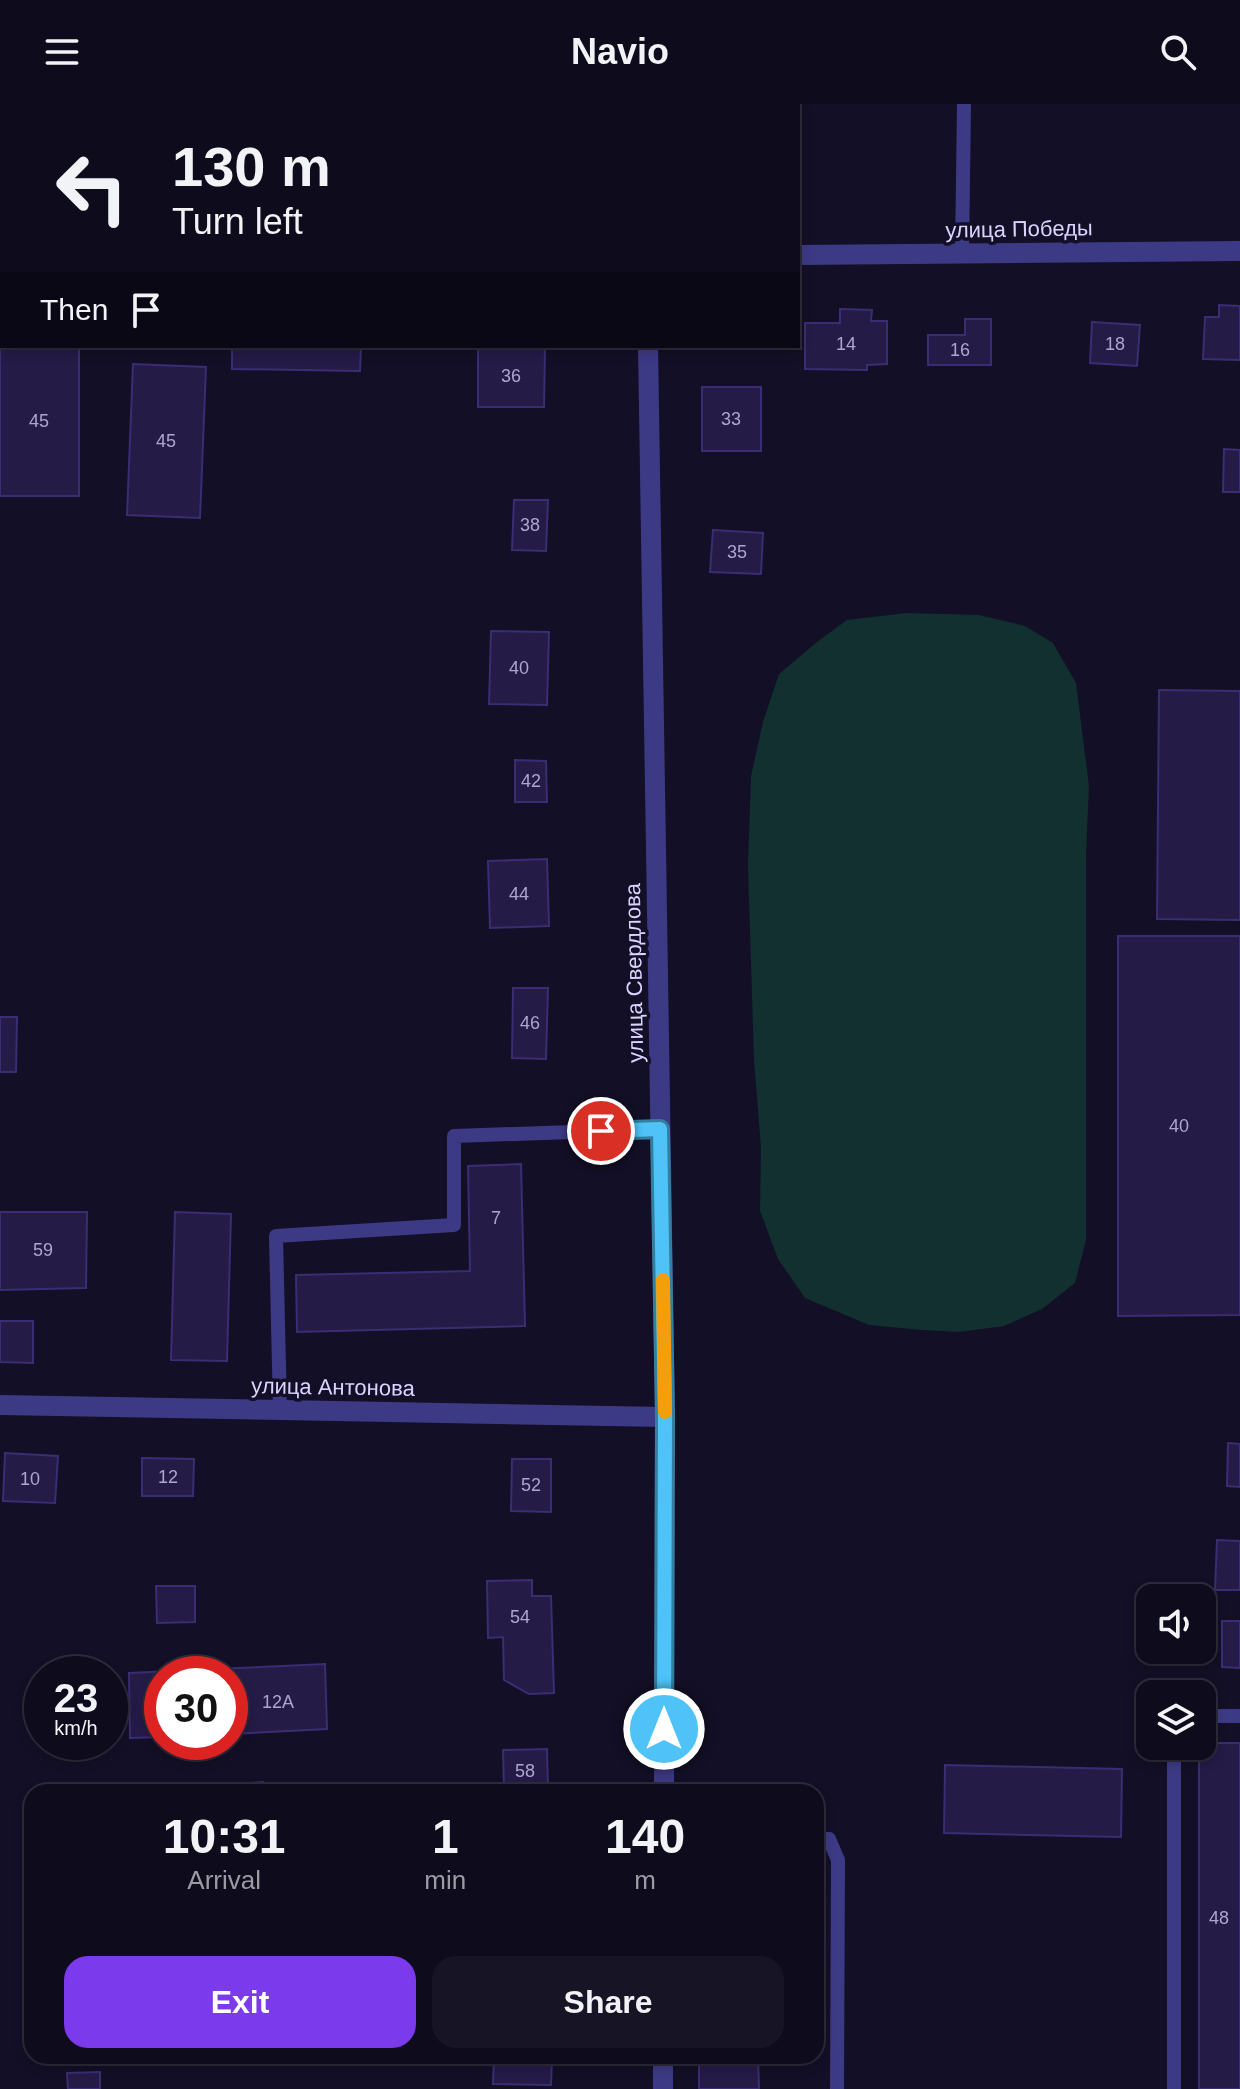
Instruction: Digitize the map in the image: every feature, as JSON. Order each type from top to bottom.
[{"type":"street","name":"улица Победы","points":[[800,255],[1240,251]]},
{"type":"street","name":"улица Свердлова","points":[[648,348],[665,1417],[664,1784]]},
{"type":"street","name":"улица Антонова","points":[[0,1405],[665,1417]]},
{"type":"street","points":[[663,2064],[663,2089]]},
{"type":"lane","points":[[962,254],[964,104]]},
{"type":"lane","points":[[280,1410],[276,1236],[454,1225],[454,1136],[660,1129]]},
{"type":"lane","points":[[1216,1716],[1240,1716]]},
{"type":"lane","points":[[1174,1760],[1174,2089]]},
{"type":"lane","points":[[824,1839],[829,1839],[838,1860],[837,2089]]},
{"type":"green space","points":[[906,613],[979,615],[1025,626],[1053,643],[1076,683],[1089,786],[1086,855],[1086,1240],[1075,1283],[1042,1309],[1004,1326],[959,1332],[869,1325],[805,1298],[778,1259],[760,1211],[761,1149],[754,1059],[748,867],[751,776],[763,722],[779,674],[817,642],[847,620]]},
{"type":"building","points":[[1219,305],[1240,306],[1240,360],[1203,359],[1205,317],[1219,317]]},
{"type":"building","points":[[840,309],[872,310],[871,321],[887,321],[887,364],[867,365],[867,370],[805,369],[805,323],[840,323]]},
{"type":"building","points":[[965,319],[991,319],[991,365],[928,365],[928,335],[965,335]]},
{"type":"building","points":[[1092,322],[1140,325],[1137,366],[1090,363]]},
{"type":"building","points":[[0,348],[79,348],[79,496],[0,496]]},
{"type":"building","points":[[232,348],[361,348],[360,371],[232,369]]},
{"type":"building","points":[[478,348],[545,348],[544,407],[478,407]]},
{"type":"building","points":[[133,364],[206,367],[200,518],[127,515]]},
{"type":"building","points":[[702,387],[761,387],[761,451],[702,451]]},
{"type":"building","points":[[1224,449],[1240,450],[1240,492],[1223,492]]},
{"type":"building","points":[[514,500],[548,500],[546,551],[512,550]]},
{"type":"building","points":[[713,530],[763,533],[761,574],[710,572]]},
{"type":"building","points":[[491,631],[549,632],[547,705],[489,704]]},
{"type":"building","points":[[1159,690],[1240,691],[1240,920],[1157,919]]},
{"type":"building","points":[[515,760],[546,761],[547,802],[515,802]]},
{"type":"building","points":[[547,859],[549,926],[490,928],[488,861]]},
{"type":"building","points":[[1118,936],[1240,936],[1240,1315],[1118,1316]]},
{"type":"building","points":[[513,988],[548,988],[546,1059],[512,1058]]},
{"type":"building","points":[[0,1017],[17,1017],[16,1072],[0,1072]]},
{"type":"building","points":[[521,1164],[525,1326],[297,1332],[296,1275],[470,1271],[468,1166]]},
{"type":"building","points":[[0,1212],[87,1212],[86,1288],[0,1290]]},
{"type":"building","points":[[175,1212],[231,1214],[227,1361],[171,1360]]},
{"type":"building","points":[[0,1321],[33,1321],[33,1363],[0,1362]]},
{"type":"building","points":[[1228,1443],[1240,1444],[1240,1487],[1227,1486]]},
{"type":"building","points":[[5,1453],[58,1456],[55,1503],[3,1501]]},
{"type":"building","points":[[142,1458],[194,1459],[193,1496],[142,1496]]},
{"type":"building","points":[[512,1459],[551,1459],[551,1512],[511,1511]]},
{"type":"building","points":[[1217,1540],[1240,1541],[1240,1590],[1216,1590]]},
{"type":"building","points":[[532,1580],[532,1596],[551,1596],[554,1693],[529,1694],[504,1680],[503,1637],[488,1638],[487,1581]]},
{"type":"building","points":[[156,1586],[195,1586],[195,1622],[157,1623]]},
{"type":"building","points":[[1222,1621],[1240,1621],[1240,1668],[1222,1667]]},
{"type":"building","points":[[325,1664],[327,1729],[248,1733],[248,1668]]},
{"type":"building","points":[[144,1672],[144,1738],[130,1738],[129,1673]]},
{"type":"building","points":[[1216,1743],[1240,1743],[1240,2089],[1199,2089],[1199,1760],[1216,1760]]},
{"type":"building","points":[[547,1749],[548,1784],[504,1784],[503,1750]]},
{"type":"building","points":[[945,1765],[1122,1769],[1121,1837],[944,1833]]},
{"type":"building","points":[[494,2064],[552,2064],[551,2085],[493,2084]]},
{"type":"building","points":[[699,2064],[758,2064],[759,2089],[699,2089]]},
{"type":"building","points":[[100,2072],[100,2089],[68,2089],[67,2073]]},
{"type":"slow traffic","points":[[663,1280],[665,1412]]},
{"type":"route","points":[[601,1131],[660,1129],[665,1417],[664,1729]]}]
